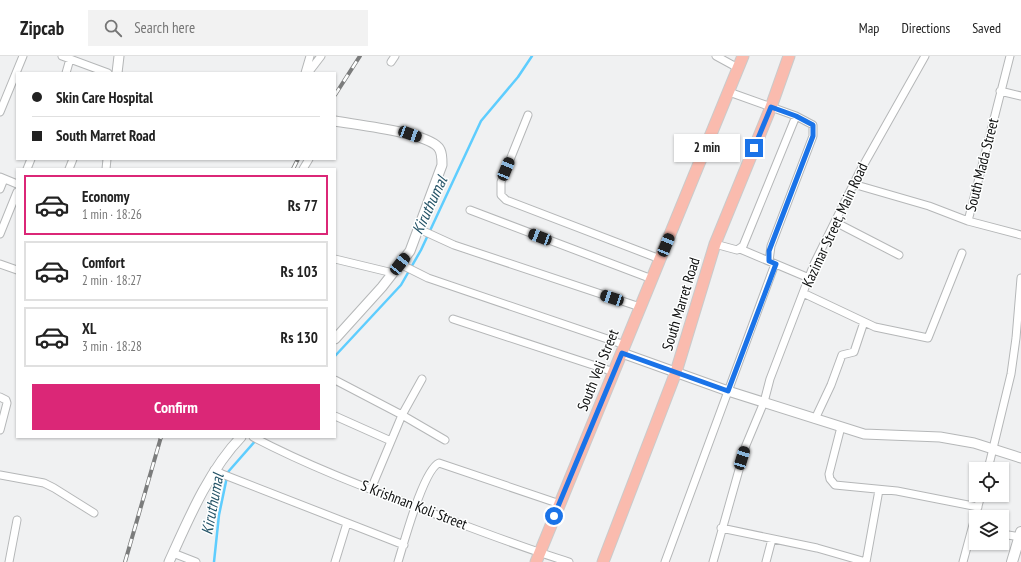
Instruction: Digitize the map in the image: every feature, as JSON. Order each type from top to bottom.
[{"type":"main road","name":"South Veli Street","points":[[538,558],[743,56]]},
{"type":"main road","name":"South Marret Road","points":[[603,562],[676,372],[715,244],[771,107],[789,56]]},
{"type":"main road","points":[[1012,562],[1020,534]]},
{"type":"street","points":[[16,72],[23,56]]},
{"type":"street","points":[[62,56],[103,72]]},
{"type":"street","points":[[117,72],[119,56]]},
{"type":"street","points":[[307,72],[310,56]]},
{"type":"street","points":[[308,72],[321,56]]},
{"type":"street","points":[[716,56],[738,68]]},
{"type":"street","name":"Kazimar Street, Main Road","points":[[713,562],[721,528],[746,445],[764,402],[770,379],[809,278],[853,184],[925,56]]},
{"type":"street","name":"South Mada Street","points":[[1010,56],[968,221],[1021,235]]},
{"type":"street","points":[[66,72],[70,59]]},
{"type":"street","points":[[0,112],[16,73]]},
{"type":"street","points":[[1000,91],[1021,96]]},
{"type":"street","points":[[665,562],[728,391],[772,262],[771,246],[813,136],[813,125],[796,116],[728,92]]},
{"type":"street","points":[[528,115],[501,182],[501,195],[506,200],[660,259]]},
{"type":"street","points":[[740,249],[745,243],[796,116]]},
{"type":"street","points":[[336,122],[410,134],[438,147],[442,155],[442,165],[422,230],[403,265],[393,273],[336,338]]},
{"type":"street","points":[[0,189],[2,178],[16,184]]},
{"type":"street","points":[[853,184],[929,206],[968,221]]},
{"type":"street","points":[[0,234],[16,194]]},
{"type":"street","points":[[470,210],[652,279]]},
{"type":"street","points":[[835,222],[899,255]]},
{"type":"street","points":[[422,230],[433,237],[454,245],[640,308]]},
{"type":"street","points":[[715,244],[732,250],[740,249],[809,278]]},
{"type":"street","points":[[803,293],[875,327],[928,338],[962,254]]},
{"type":"street","points":[[336,259],[393,273]]},
{"type":"street","points":[[0,264],[16,270]]},
{"type":"street","points":[[403,265],[416,272],[623,349],[676,372],[728,391],[815,419],[864,434],[940,437],[993,448],[1021,458]]},
{"type":"street","points":[[990,462],[1011,374],[1016,338],[1021,278]]},
{"type":"street","points":[[453,319],[614,372]]},
{"type":"street","points":[[815,419],[831,385],[842,355],[854,352],[864,322]]},
{"type":"street","points":[[1016,338],[1021,326]]},
{"type":"street","points":[[371,489],[402,415],[422,379]]},
{"type":"street","points":[[336,381],[402,415],[445,440]]},
{"type":"street","points":[[0,397],[6,400],[7,403],[0,430]]},
{"type":"street","points":[[336,416],[391,441]]},
{"type":"street","points":[[841,427],[829,474],[832,483],[839,486],[897,491],[978,507]]},
{"type":"street","points":[[196,562],[171,558],[218,472],[225,454],[240,438]]},
{"type":"street","name":"S Krishnan Koli Street","points":[[255,438],[371,489],[538,558],[569,562]]},
{"type":"street","points":[[398,562],[415,506],[431,469],[439,463],[560,504]]},
{"type":"street","points":[[218,472],[404,544]]},
{"type":"street","points":[[0,475],[44,483],[94,513]]},
{"type":"street","points":[[721,528],[866,562],[879,490]]},
{"type":"street","points":[[977,510],[979,502]]},
{"type":"street","points":[[9,562],[17,520]]},
{"type":"street","points":[[335,562],[347,523]]},
{"type":"street","points":[[1009,534],[1020,534]]},
{"type":"street","points":[[766,562],[772,539]]},
{"type":"street","points":[[963,562],[969,543]]},
{"type":"waterway","name":"Kiruthumal","points":[[336,355],[401,285],[421,250],[481,121],[518,77],[532,56]]},
{"type":"waterway","name":"Kiruthumal","points":[[214,562],[219,515],[228,472],[256,440]]},
{"type":"railway","points":[[336,93],[360,56]]},
{"type":"railway","points":[[294,168],[298,160]]},
{"type":"railway","points":[[125,562],[161,438]]},
{"type":"route","points":[[554,516],[622,353],[728,391],[776,264],[769,261],[769,251],[813,136],[813,125],[796,116],[771,107],[754,148]]}]
